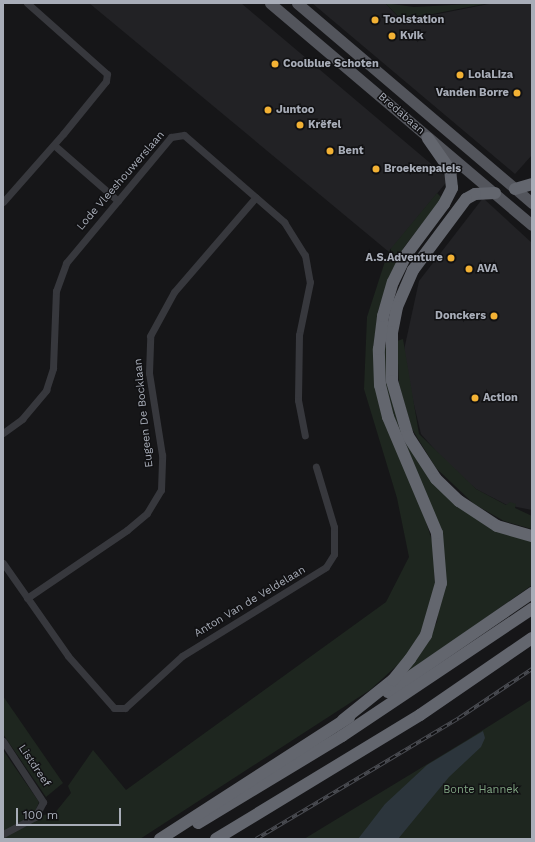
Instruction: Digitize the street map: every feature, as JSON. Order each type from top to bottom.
[{"type":"highway","points":[[343,720],[393,680],[410,659],[426,635],[441,583],[437,533],[388,417],[380,385],[379,349],[383,316],[393,282],[406,255],[444,204],[452,188],[450,170],[428,138]]},
{"type":"highway","points":[[515,189],[532,184]]},
{"type":"highway","points":[[495,193],[475,194],[466,199],[413,270],[395,320],[392,381],[408,436],[436,479],[459,501],[490,522],[532,536]]},
{"type":"highway","points":[[160,839],[456,648],[532,593]]},
{"type":"highway","points":[[172,839],[342,736],[532,609]]},
{"type":"highway","points":[[216,839],[420,715],[532,638]]},
{"type":"main road","name":"Bredabaan","points":[[270,3],[532,226]]},
{"type":"main road","name":"Bredabaan","points":[[297,3],[532,203]]},
{"type":"street","points":[[3,202],[54,145],[106,81],[107,74],[28,3]]},
{"type":"street","name":"Lode Vleeshouwerslaan","points":[[3,433],[22,419],[46,390],[53,368],[59,275],[118,200],[176,135],[184,135],[284,222],[305,255],[310,282],[299,335],[298,400],[305,436]]},
{"type":"street","points":[[54,145],[118,200]]},
{"type":"street","name":"Eugeen De Bocklaan","points":[[27,598],[127,530],[147,513],[161,490],[162,455],[149,373],[150,336],[174,292],[256,197]]},
{"type":"street","name":"Anton Van de Veldelaan","points":[[3,563],[68,656],[114,708],[125,708],[182,656],[326,568],[334,554],[334,527],[316,467]]},
{"type":"street","name":"Listdreef","points":[[3,741],[40,794],[43,805],[35,817],[3,834]]},
{"type":"shaded area","points":[[89,3],[241,3],[449,179],[389,252]]},
{"type":"shaded area","points":[[312,3],[385,3],[402,21],[494,3],[532,3],[532,155],[515,174]]},
{"type":"shaded area","points":[[483,198],[532,243],[532,510],[507,505],[476,489],[450,467],[421,434],[407,376],[404,350],[419,281]]},
{"type":"shaded area","points":[[483,731],[485,738],[481,747],[449,777],[398,839],[358,839],[385,804],[427,765]]},
{"type":"green space","points":[[385,3],[414,7],[489,3],[402,20]]},
{"type":"green space","points":[[437,193],[442,198],[404,247],[391,274],[378,311],[373,354],[433,544],[435,584],[423,629],[404,659],[370,690],[140,839],[3,839],[3,750],[39,802],[34,814],[29,816],[54,814],[71,793],[68,786],[93,750],[126,790],[386,602],[409,557],[397,498],[364,389],[367,317],[388,252]]},
{"type":"green space","points":[[403,339],[419,434],[476,489],[506,505],[510,502],[516,504],[515,508],[532,516],[532,529],[504,521],[474,504],[436,468],[412,429],[399,385],[397,341]]},
{"type":"green space","points":[[383,345],[388,347],[393,400],[442,490],[532,540],[532,585],[405,675],[437,622],[445,558],[386,395]]},
{"type":"green space","points":[[3,696],[63,783],[46,797],[3,734]]},
{"type":"green space","name":"Bonte Hannek","points":[[532,699],[532,839],[304,839],[467,740]]},
{"type":"railway","points":[[256,839],[459,718],[532,669]]},
{"type":"place","name":"Toolstation","points":[[375,20]]},
{"type":"place","name":"Kvik","points":[[392,36]]},
{"type":"place","name":"Coolblue Schoten","points":[[275,64]]},
{"type":"place","name":"LolaLiza","points":[[460,75]]},
{"type":"place","name":"Vanden Borre","points":[[517,93]]},
{"type":"place","name":"Juntoo","points":[[268,110]]},
{"type":"place","name":"Krëfel","points":[[300,125]]},
{"type":"place","name":"Bent","points":[[330,151]]},
{"type":"place","name":"Broekenpaleis","points":[[376,169]]},
{"type":"place","name":"A.S.Adventure","points":[[451,258]]},
{"type":"place","name":"AVA","points":[[469,269]]},
{"type":"place","name":"Donckers","points":[[494,316]]},
{"type":"place","name":"Action","points":[[475,398]]}]
